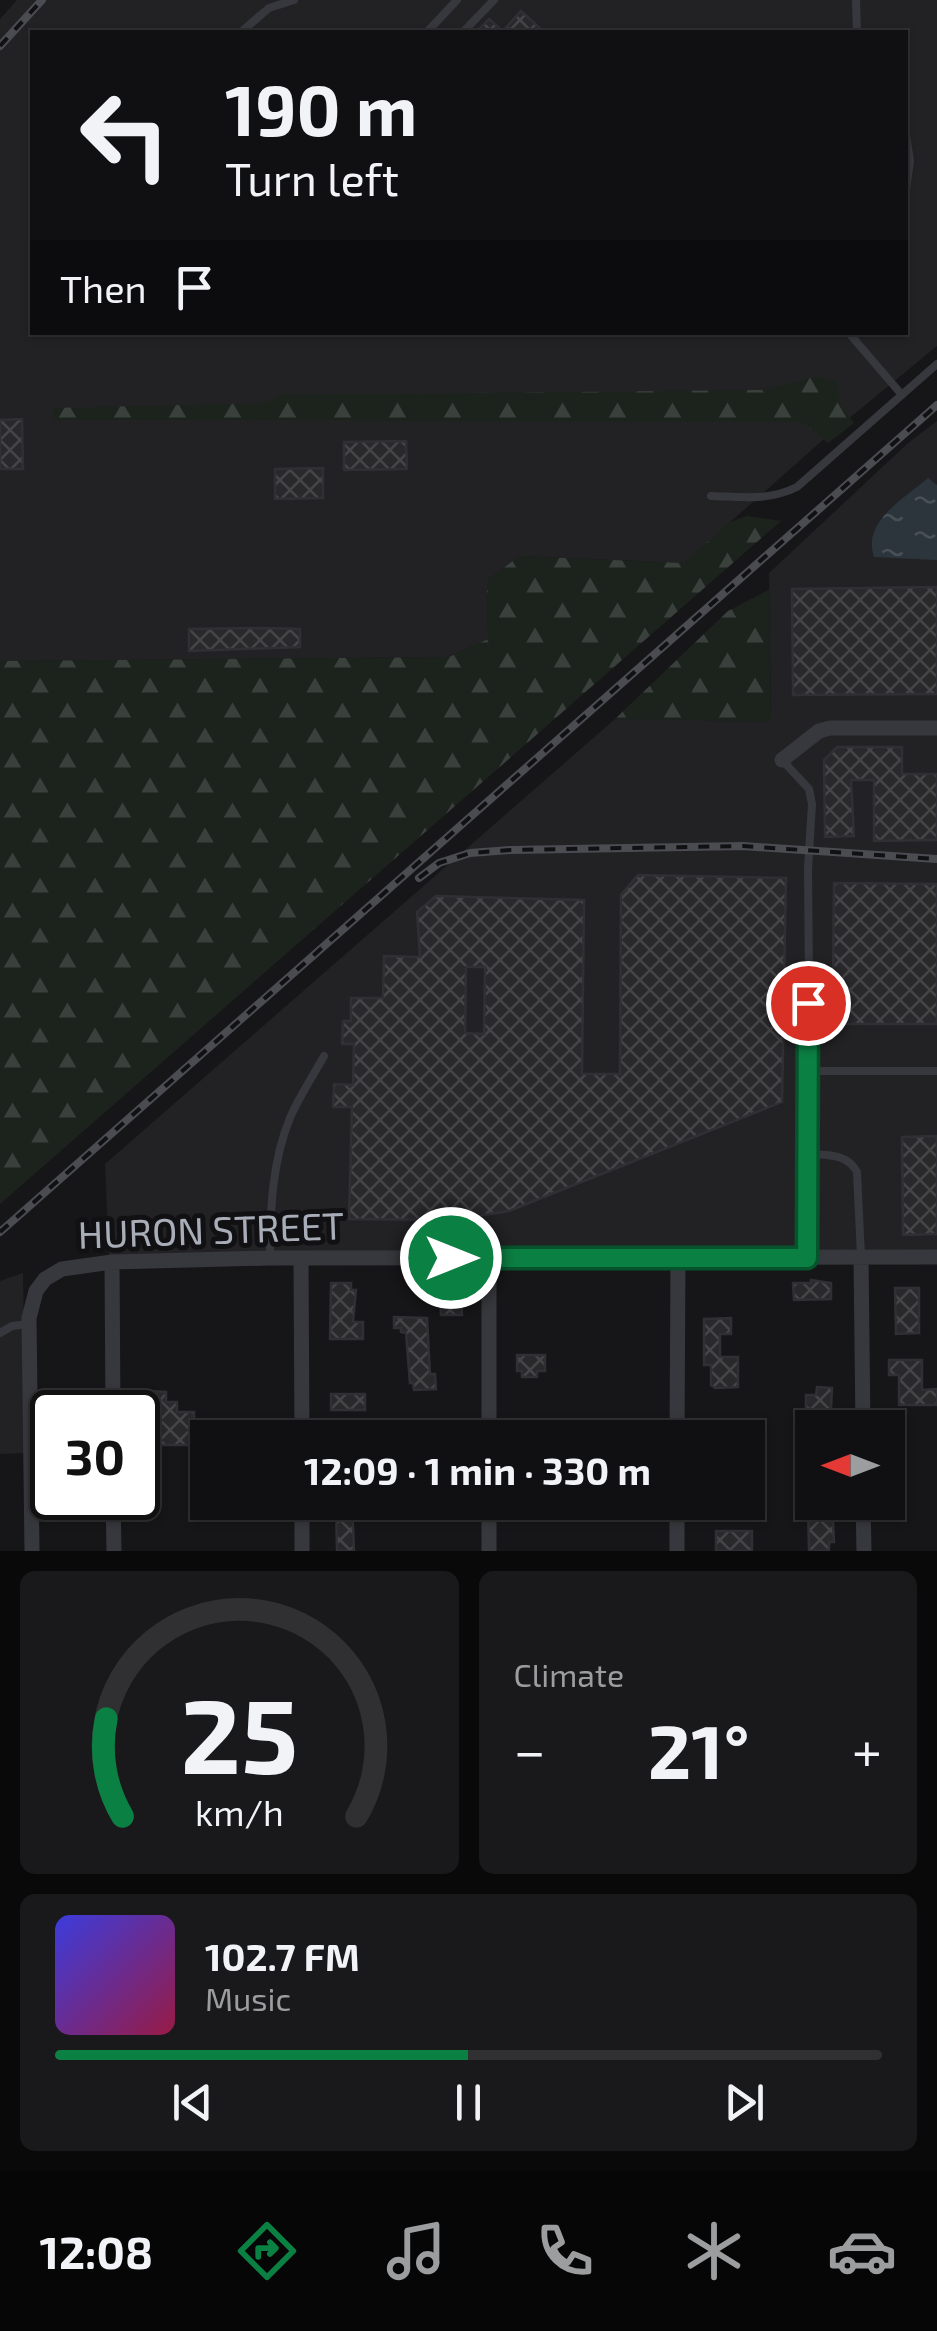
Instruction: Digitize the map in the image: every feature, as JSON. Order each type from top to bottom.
[{"type":"street","points":[[782,760],[830,728],[937,728]]},
{"type":"street","points":[[862,1257],[863,1410]]},
{"type":"street","name":"HURON STREET","points":[[29,1324],[36,1291],[45,1279],[62,1269],[112,1262],[270,1258],[937,1257]]},
{"type":"street","points":[[301,1258],[302,1420]]},
{"type":"street","points":[[489,1258],[489,1420]]},
{"type":"street","points":[[677,1420],[678,1258]]},
{"type":"street","points":[[112,1262],[113,1390]]},
{"type":"street","points":[[29,1324],[32,1551]]},
{"type":"street","points":[[114,1520],[114,1551]]},
{"type":"street","points":[[302,1520],[302,1551]]},
{"type":"street","points":[[489,1520],[489,1551]]},
{"type":"street","points":[[676,1551],[677,1520]]},
{"type":"street","points":[[864,1520],[864,1551]]},
{"type":"lane","points":[[243,30],[269,8],[294,0]]},
{"type":"lane","points":[[429,30],[457,0]]},
{"type":"lane","points":[[466,30],[494,0]]},
{"type":"lane","points":[[856,0],[857,30]]},
{"type":"lane","points":[[908,148],[908,176]]},
{"type":"lane","points":[[851,335],[902,396]]},
{"type":"lane","points":[[712,496],[763,498],[780,496],[797,487],[937,364]]},
{"type":"lane","points":[[782,760],[809,789],[812,804],[809,983]]},
{"type":"lane","points":[[807,1258],[808,1003]]},
{"type":"lane","points":[[270,1258],[272,1195],[289,1119],[324,1056]]},
{"type":"lane","points":[[808,1071],[937,1072]]},
{"type":"lane","points":[[807,1154],[834,1155],[853,1164],[857,1172],[862,1257]]},
{"type":"lane","points":[[0,1333],[12,1326],[29,1324]]},
{"type":"shaded area","points":[[17,0],[937,0],[937,346],[684,563],[519,556],[487,581],[488,639],[449,657],[0,661],[0,19]]},
{"type":"shaded area","points":[[937,421],[937,1251],[109,1255],[105,1164],[615,719],[771,721],[769,573],[908,443]]},
{"type":"shaded area","points":[[23,1273],[26,1453],[0,1454],[0,1281]]},
{"type":"green space","points":[[817,376],[837,382],[841,406],[854,423],[828,443],[802,422],[54,420],[53,408],[263,403],[281,395],[761,390]]},
{"type":"green space","points":[[747,516],[781,521],[0,1204],[0,661],[449,657],[488,639],[487,581],[519,556],[684,563],[728,523]]},
{"type":"green space","points":[[769,590],[771,722],[615,719],[728,611]]},
{"type":"water","points":[[928,478],[937,485],[937,560],[874,557],[872,544],[879,522]]},
{"type":"building","points":[[521,11],[542,30],[504,30]]},
{"type":"building","points":[[489,19],[502,30],[478,30]]},
{"type":"building","points":[[22,419],[23,469],[0,469],[0,420]]},
{"type":"building","points":[[406,441],[407,469],[344,470],[344,442]]},
{"type":"building","points":[[323,468],[323,498],[275,499],[275,469]]},
{"type":"building","points":[[937,587],[937,694],[793,695],[792,589]]},
{"type":"building","points":[[189,629],[300,629],[300,647],[189,651]]},
{"type":"building","points":[[837,747],[902,747],[902,774],[937,774],[937,840],[874,841],[874,780],[851,780],[854,836],[825,837],[824,760]]},
{"type":"building","points":[[638,875],[786,878],[784,985],[802,985],[808,990],[833,986],[834,883],[937,884],[937,1024],[833,1024],[833,1001],[815,1001],[807,996],[801,1001],[784,1001],[782,1102],[509,1211],[453,1220],[349,1219],[352,1107],[333,1107],[334,1084],[353,1085],[354,1044],[342,1044],[343,1021],[351,1021],[351,998],[383,998],[384,956],[420,957],[417,912],[436,896],[584,900],[582,1074],[620,1074],[621,895]],"holes":[[[466,967],[485,967],[484,1034],[465,1033]]]},
{"type":"building","points":[[937,1136],[937,1234],[903,1235],[902,1137]]},
{"type":"building","points":[[331,1283],[351,1283],[351,1290],[356,1290],[353,1322],[363,1322],[363,1339],[330,1339]]},
{"type":"building","points":[[793,1283],[831,1283],[831,1299],[794,1300]]},
{"type":"building","points":[[895,1288],[919,1288],[919,1333],[896,1334]]},
{"type":"building","points":[[440,1291],[461,1291],[462,1315],[441,1315]]},
{"type":"building","points":[[394,1317],[427,1318],[430,1374],[435,1374],[436,1389],[414,1390],[406,1333],[394,1328]]},
{"type":"building","points":[[731,1318],[731,1334],[720,1334],[720,1357],[738,1357],[738,1387],[715,1388],[711,1385],[711,1365],[704,1365],[704,1319]]},
{"type":"building","points":[[517,1355],[545,1355],[545,1371],[537,1371],[537,1377],[522,1377],[522,1371],[517,1371]]},
{"type":"building","points":[[889,1360],[922,1360],[922,1390],[937,1389],[937,1405],[899,1405],[899,1375],[889,1375]]},
{"type":"building","points":[[817,1387],[832,1388],[831,1410],[806,1410],[806,1395],[816,1395]]},
{"type":"building","points":[[160,1392],[166,1392],[166,1402],[177,1402],[177,1412],[194,1412],[194,1420],[190,1420],[190,1445],[160,1445]]},
{"type":"building","points":[[331,1394],[365,1394],[365,1410],[331,1410]]},
{"type":"building","points":[[336,1520],[353,1520],[354,1551],[337,1551]]},
{"type":"building","points":[[808,1520],[833,1520],[834,1542],[829,1542],[829,1551],[809,1551]]},
{"type":"building","points":[[716,1531],[752,1531],[752,1551],[716,1551]]},
{"type":"railway","points":[[0,46],[42,0]]},
{"type":"railway","points":[[0,1232],[937,405]]},
{"type":"railway","points":[[419,878],[439,863],[470,853],[511,850],[743,846],[937,859]]},
{"type":"route","points":[[451,1258],[807,1258],[808,1003]]}]
